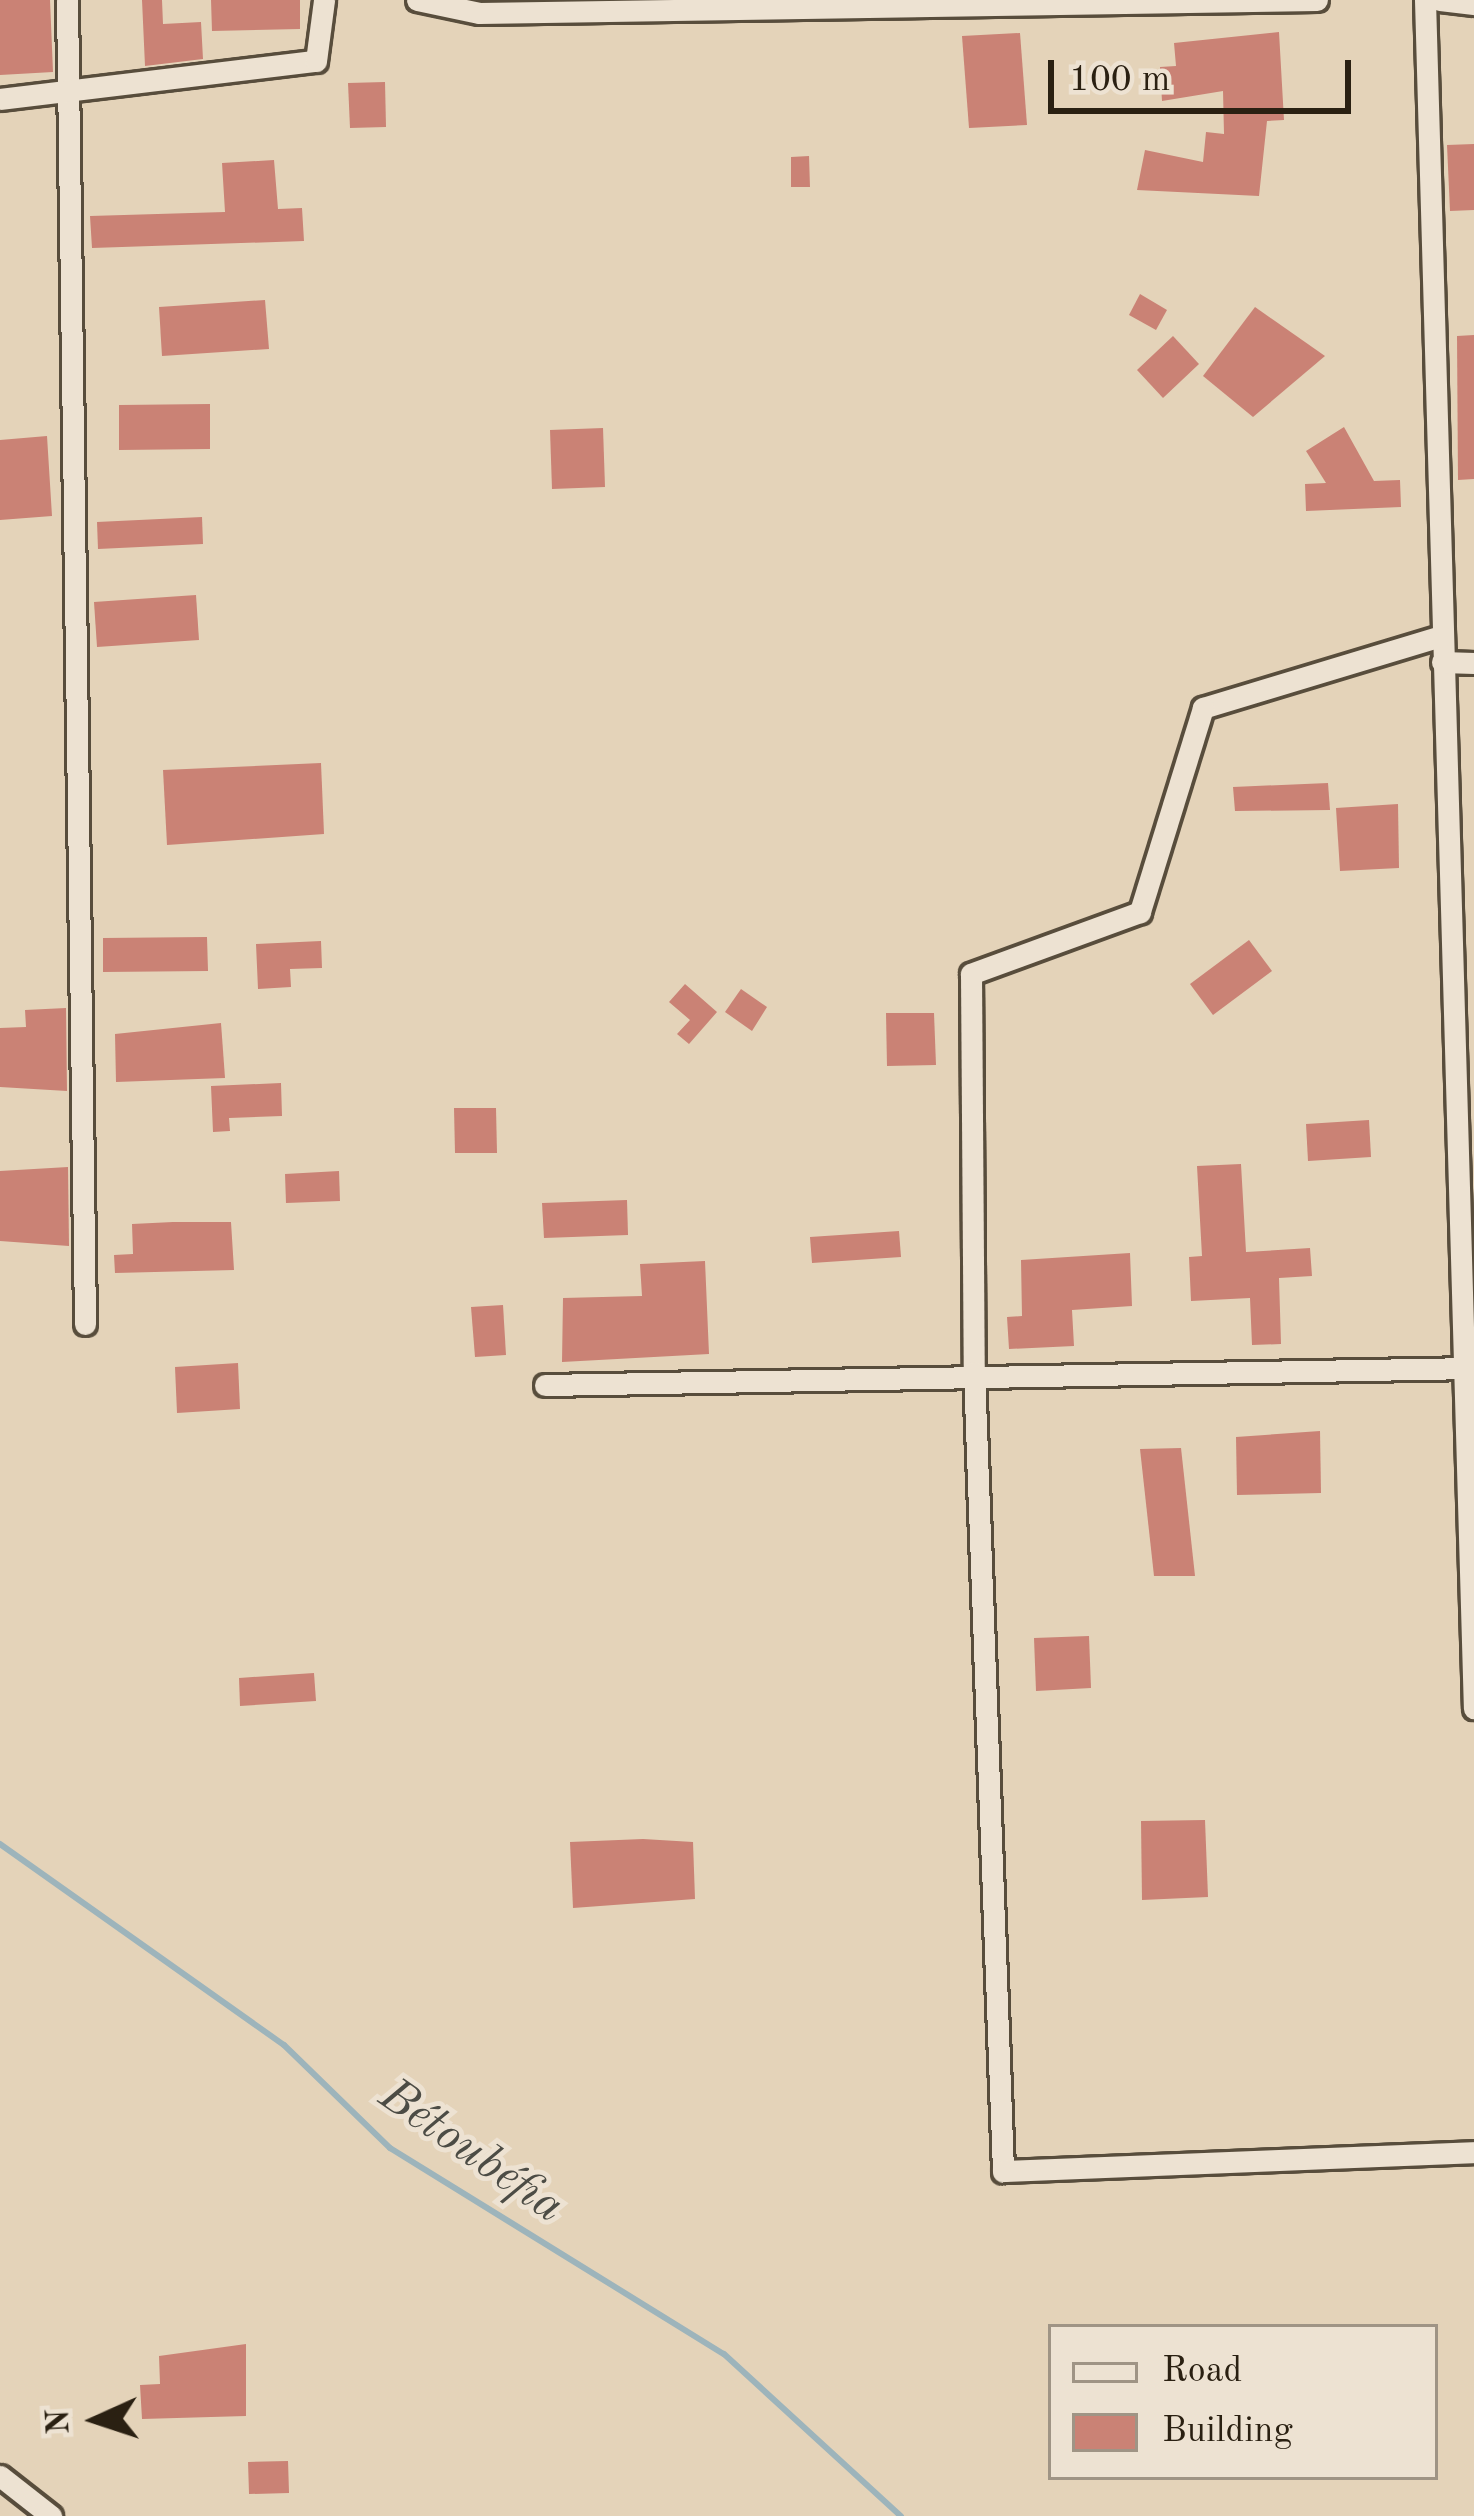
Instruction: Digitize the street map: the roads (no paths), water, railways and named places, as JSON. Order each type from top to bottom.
[{"type":"street","points":[[67,0],[85,1324]]},
{"type":"street","points":[[0,99],[316,61],[324,0]]},
{"type":"street","points":[[417,0],[479,13],[1317,0]]},
{"type":"street","points":[[1425,0],[1474,1708]]},
{"type":"street","points":[[1440,0],[1474,4]]},
{"type":"street","points":[[1441,636],[1203,709],[1140,912],[971,974],[974,1372],[1003,2170],[1474,2152]]},
{"type":"street","points":[[1442,662],[1474,663]]},
{"type":"street","points":[[545,1384],[974,1372],[1467,1369]]},
{"type":"street","points":[[0,2476],[51,2516]]},
{"type":"waterway","name":"Bétoubéfia","points":[[0,1844],[284,2045],[390,2148],[724,2354],[901,2516]]}]
